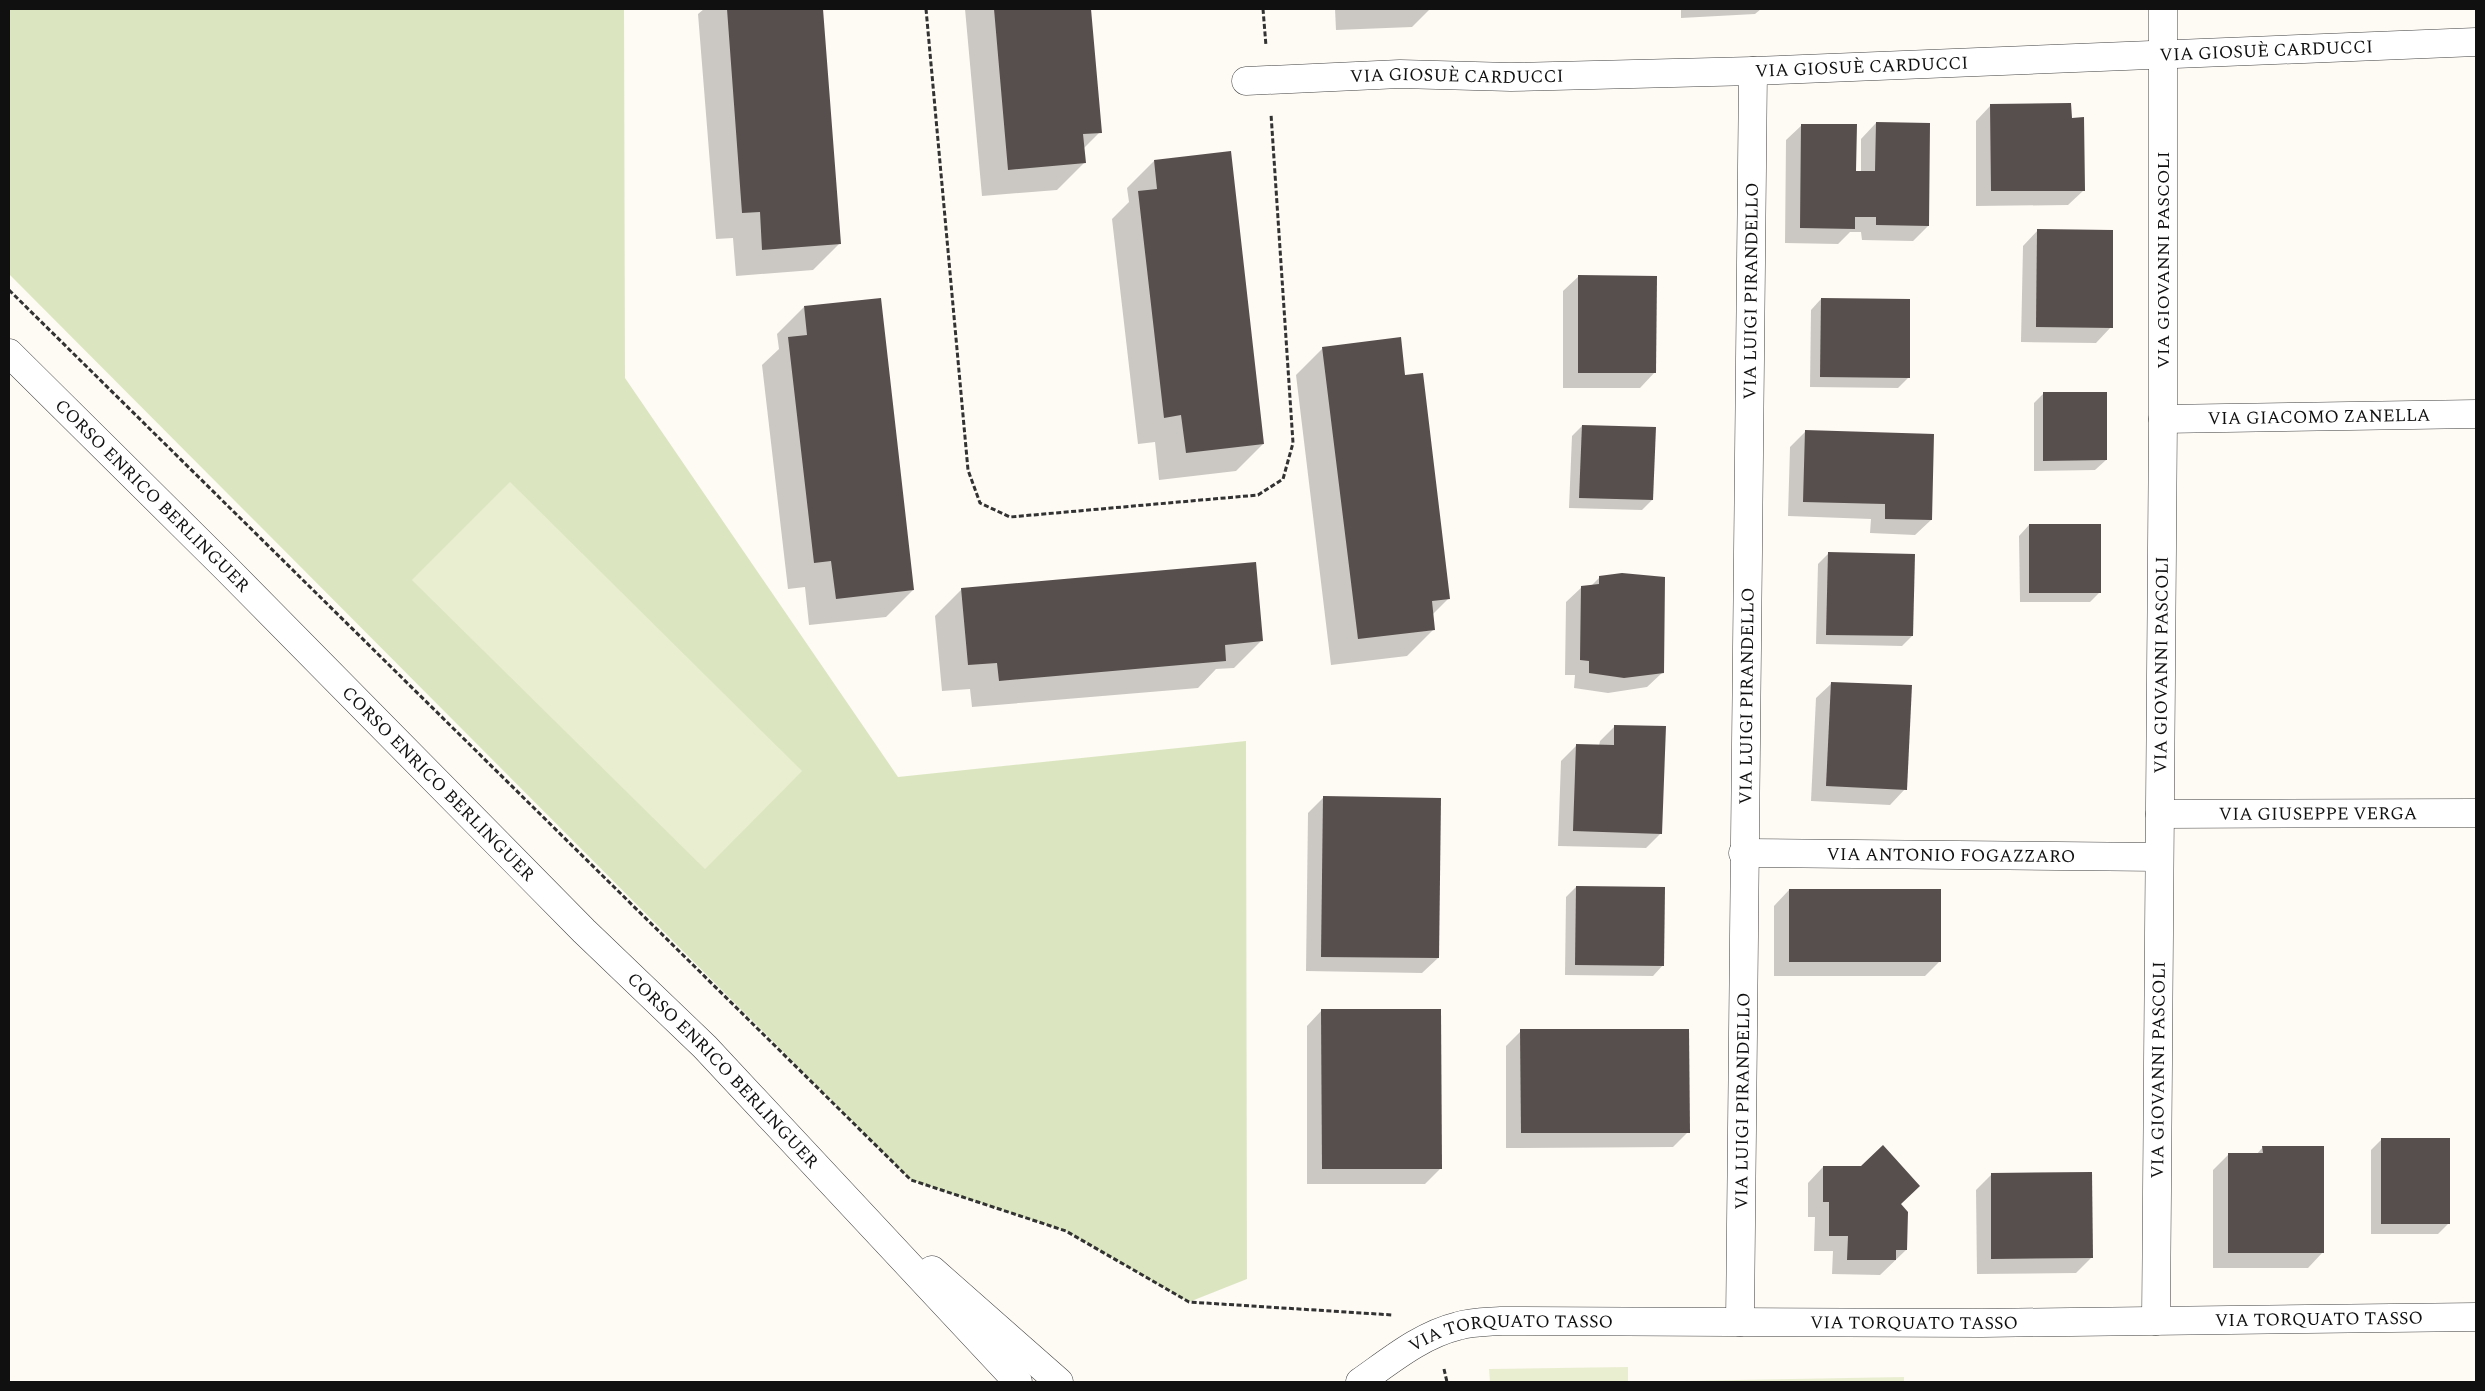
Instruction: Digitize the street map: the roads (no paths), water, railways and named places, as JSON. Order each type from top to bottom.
[{"type":"street","name":"VIA GIOVANNI PASCOLI","points":[[2156,1321],[2163,420],[2163,9]]},
{"type":"street","name":"VIA GIOSUÈ CARDUCCI","points":[[1257,81],[1400,74],[1511,77],[1753,71],[2476,42]]},
{"type":"street","name":"VIA LUIGI PIRANDELLO","points":[[1740,1322],[1743,853],[1753,71]]},
{"type":"street","name":"CORSO ENRICO BERLINGUER","points":[[9,353],[225,567],[584,931],[705,1047],[1018,1382]]},
{"type":"street","name":"VIA GIACOMO ZANELLA","points":[[2163,420],[2476,414]]},
{"type":"street","name":"VIA GIUSEPPE VERGA","points":[[2160,814],[2476,813]]},
{"type":"street","name":"VIA ANTONIO FOGAZZARO","points":[[1743,853],[2159,857]]},
{"type":"street","name":"CORSO ENRICO BERLINGUER","points":[[864,1217],[947,1281],[1059,1382]]},
{"type":"street","name":"VIA TORQUATO TASSO","points":[[1363,1381],[1400,1354],[1436,1333],[1459,1325],[1501,1321],[2156,1321],[2476,1317]]}]
